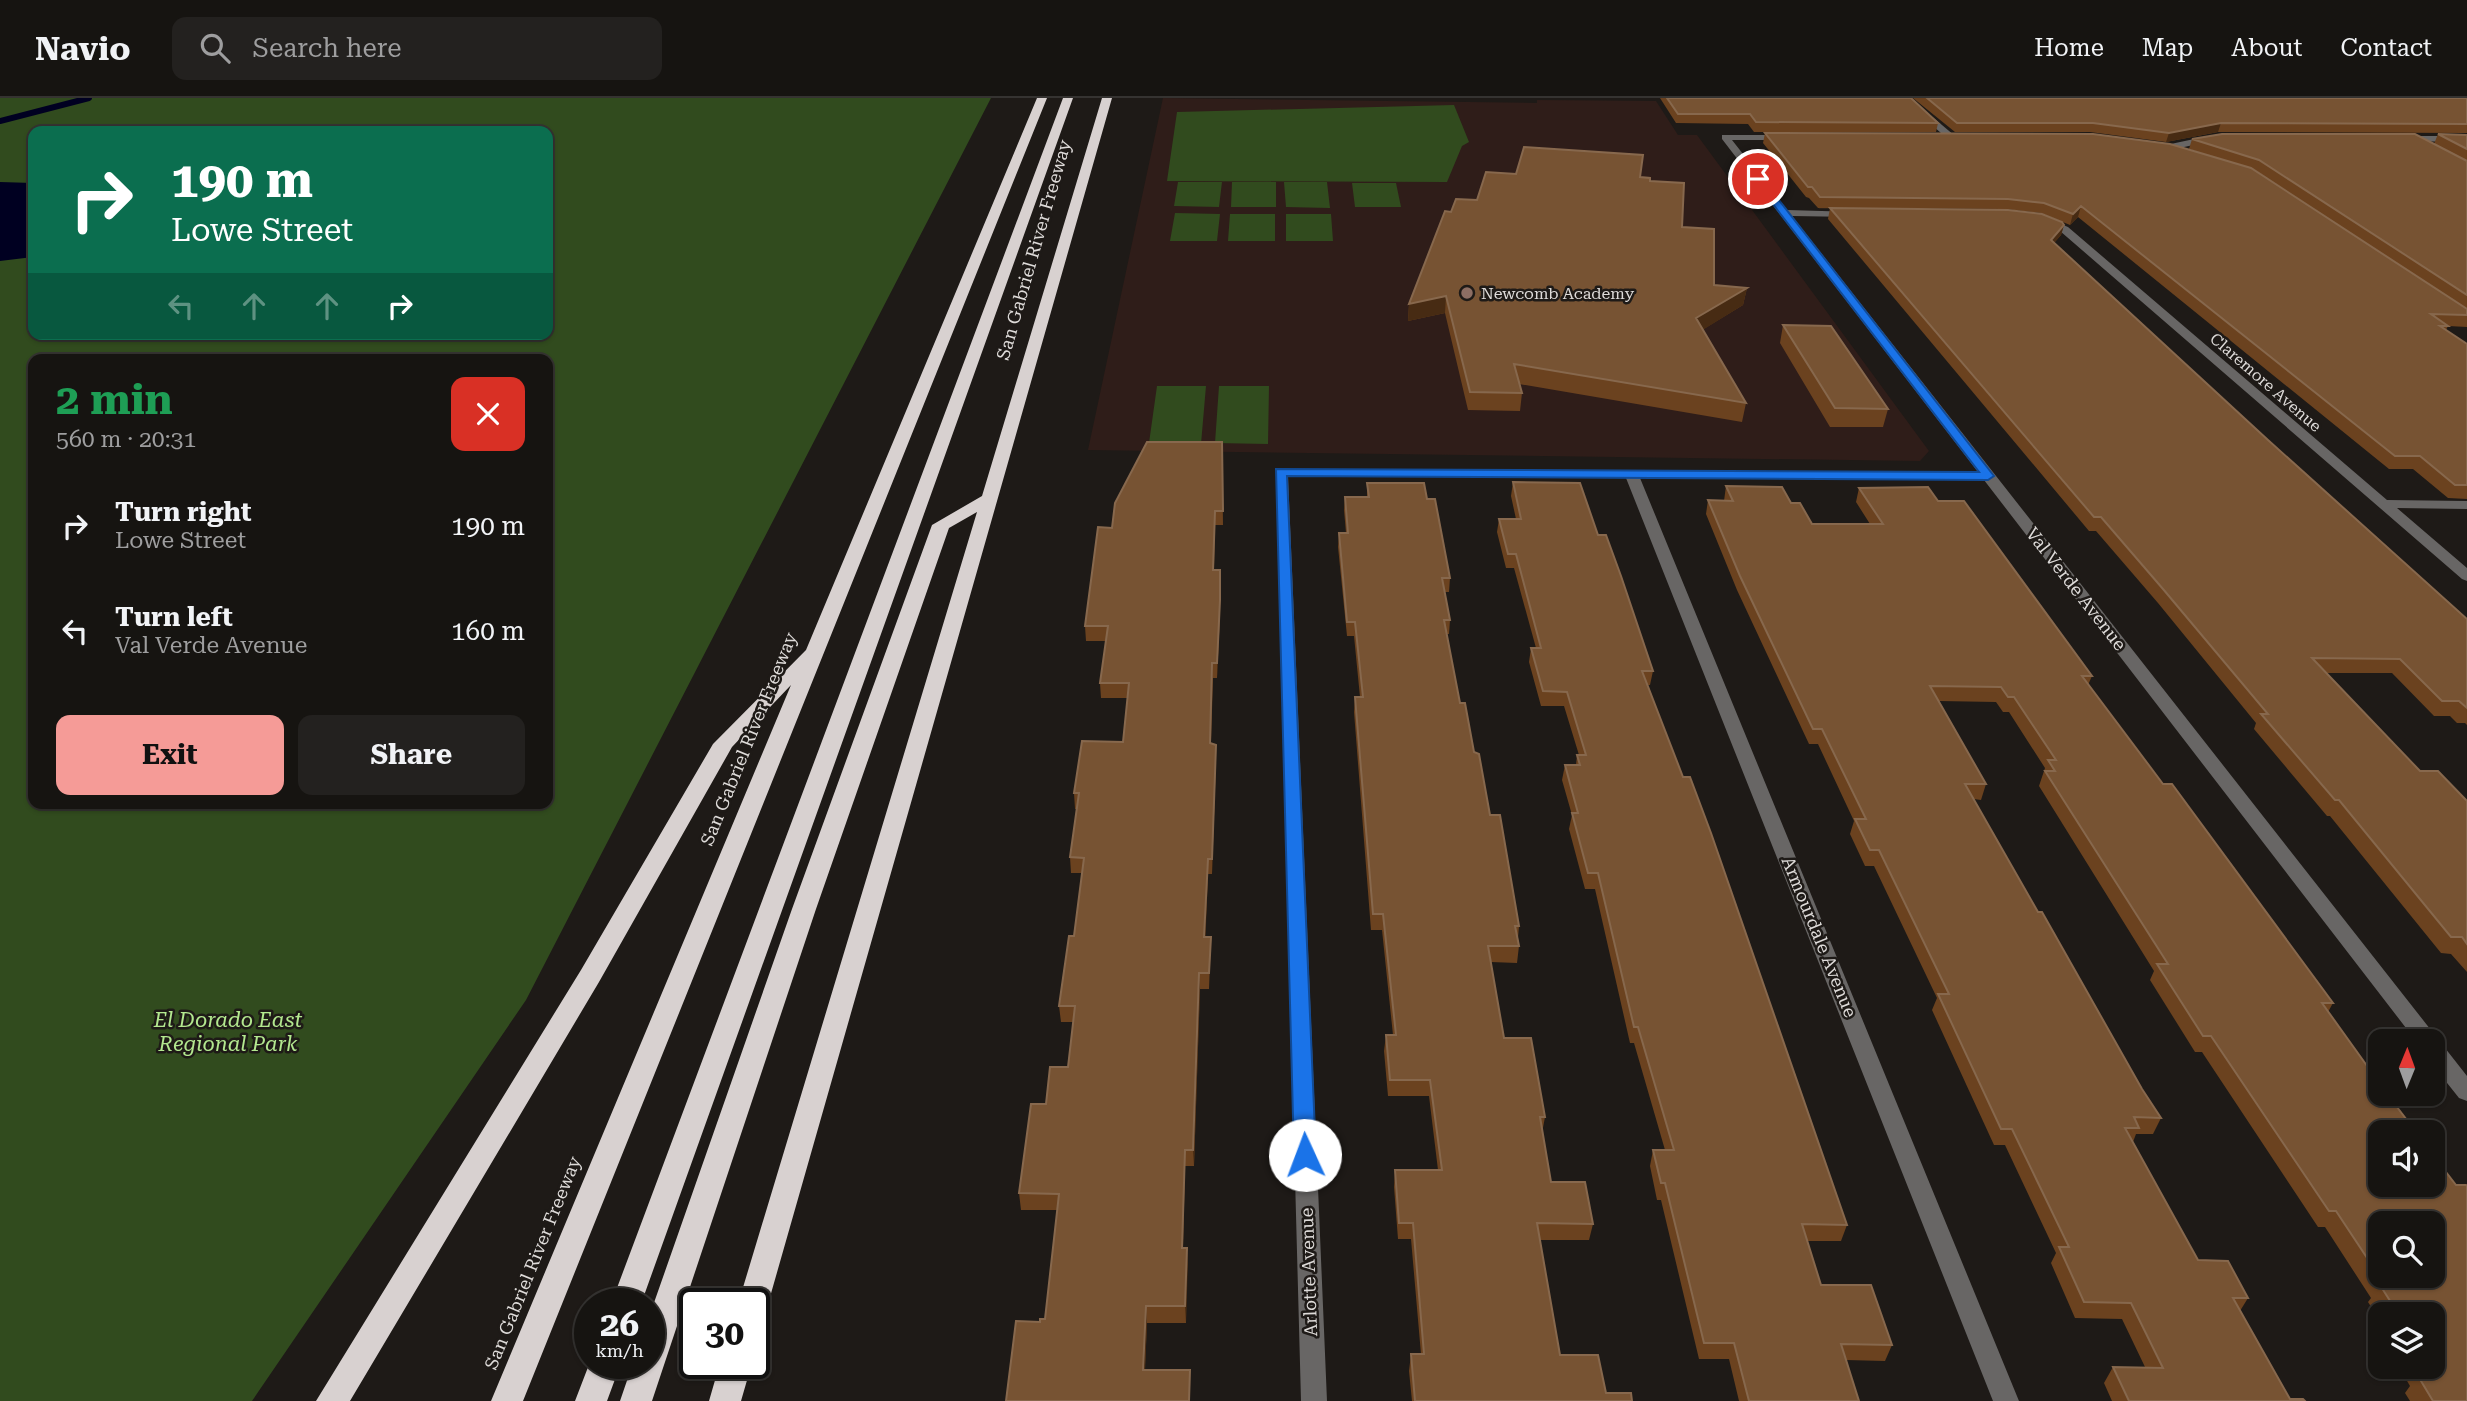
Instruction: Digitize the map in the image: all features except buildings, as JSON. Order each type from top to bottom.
[{"type":"highway","name":"San Gabriel River Freeway","points":[[507,1401],[1042,98]]},
{"type":"highway","points":[[632,1288],[1068,98]]},
{"type":"highway","name":"San Gabriel River Freeway","points":[[758,1288],[1107,98]]},
{"type":"highway","points":[[636,1401],[804,909],[940,525],[990,498]]},
{"type":"highway","points":[[332,1401],[590,976],[723,744],[818,646]]},
{"type":"highway","points":[[591,1401],[599,1379]]},
{"type":"highway","points":[[724,1401],[731,1379]]},
{"type":"street","points":[[1905,98],[1952,138]]},
{"type":"street","name":"Val Verde Avenue","points":[[1805,138],[1725,137],[1787,213],[2418,1029]]},
{"type":"street","points":[[1939,138],[1966,138]]},
{"type":"street","points":[[2166,148],[2218,138]]},
{"type":"street","points":[[2397,139],[2467,139]]},
{"type":"street","points":[[2411,139],[2433,150]]},
{"type":"street","points":[[2136,142],[2189,154]]},
{"type":"street","points":[[1787,213],[1868,214]]},
{"type":"street","name":"Claremore Avenue","points":[[2035,218],[2064,229],[2467,576]]},
{"type":"street","name":"Arlotte Avenue","points":[[1314,1401],[1281,472],[1631,473]]},
{"type":"street","points":[[1631,473],[1988,476]]},
{"type":"street","name":"Armourdale Avenue","points":[[1631,473],[2006,1401]]},
{"type":"street","points":[[2384,504],[2467,505]]},
{"type":"street","points":[[2445,1064],[2467,1092]]},
{"type":"shaded area","name":"Newcomb Academy","points":[[1163,98],[1537,103],[1537,100],[1656,101],[1678,135],[1697,135],[1929,451],[1920,461],[1088,450]]},
{"type":"green space","name":"El Dorado East Regional Park","points":[[0,98],[991,98],[526,1000],[252,1401],[0,1401]]},
{"type":"green space","points":[[1454,105],[1469,142],[1462,146],[1447,182],[1167,181],[1177,112]]},
{"type":"green space","points":[[1178,182],[1222,182],[1219,207],[1174,206]]},
{"type":"green space","points":[[1232,182],[1276,182],[1276,207],[1231,207]]},
{"type":"green space","points":[[1284,182],[1327,182],[1330,208],[1286,207]]},
{"type":"green space","points":[[1352,183],[1396,183],[1401,207],[1355,207]]},
{"type":"green space","points":[[1175,213],[1220,214],[1217,241],[1170,241]]},
{"type":"green space","points":[[1230,214],[1275,214],[1275,241],[1228,241]]},
{"type":"green space","points":[[1286,214],[1331,214],[1333,241],[1286,241]]},
{"type":"green space","points":[[1157,386],[1206,386],[1201,444],[1149,443]]},
{"type":"green space","points":[[1219,386],[1269,386],[1268,444],[1215,443]]},
{"type":"water","points":[[0,182],[28,183],[28,258],[0,261]]},
{"type":"waterway","points":[[0,121],[89,98]]},
{"type":"place","name":"Newcomb Academy","points":[[1467,293]]},
{"type":"route","points":[[1305,1155],[1281,472],[1988,476],[1787,213],[1758,179]]}]
